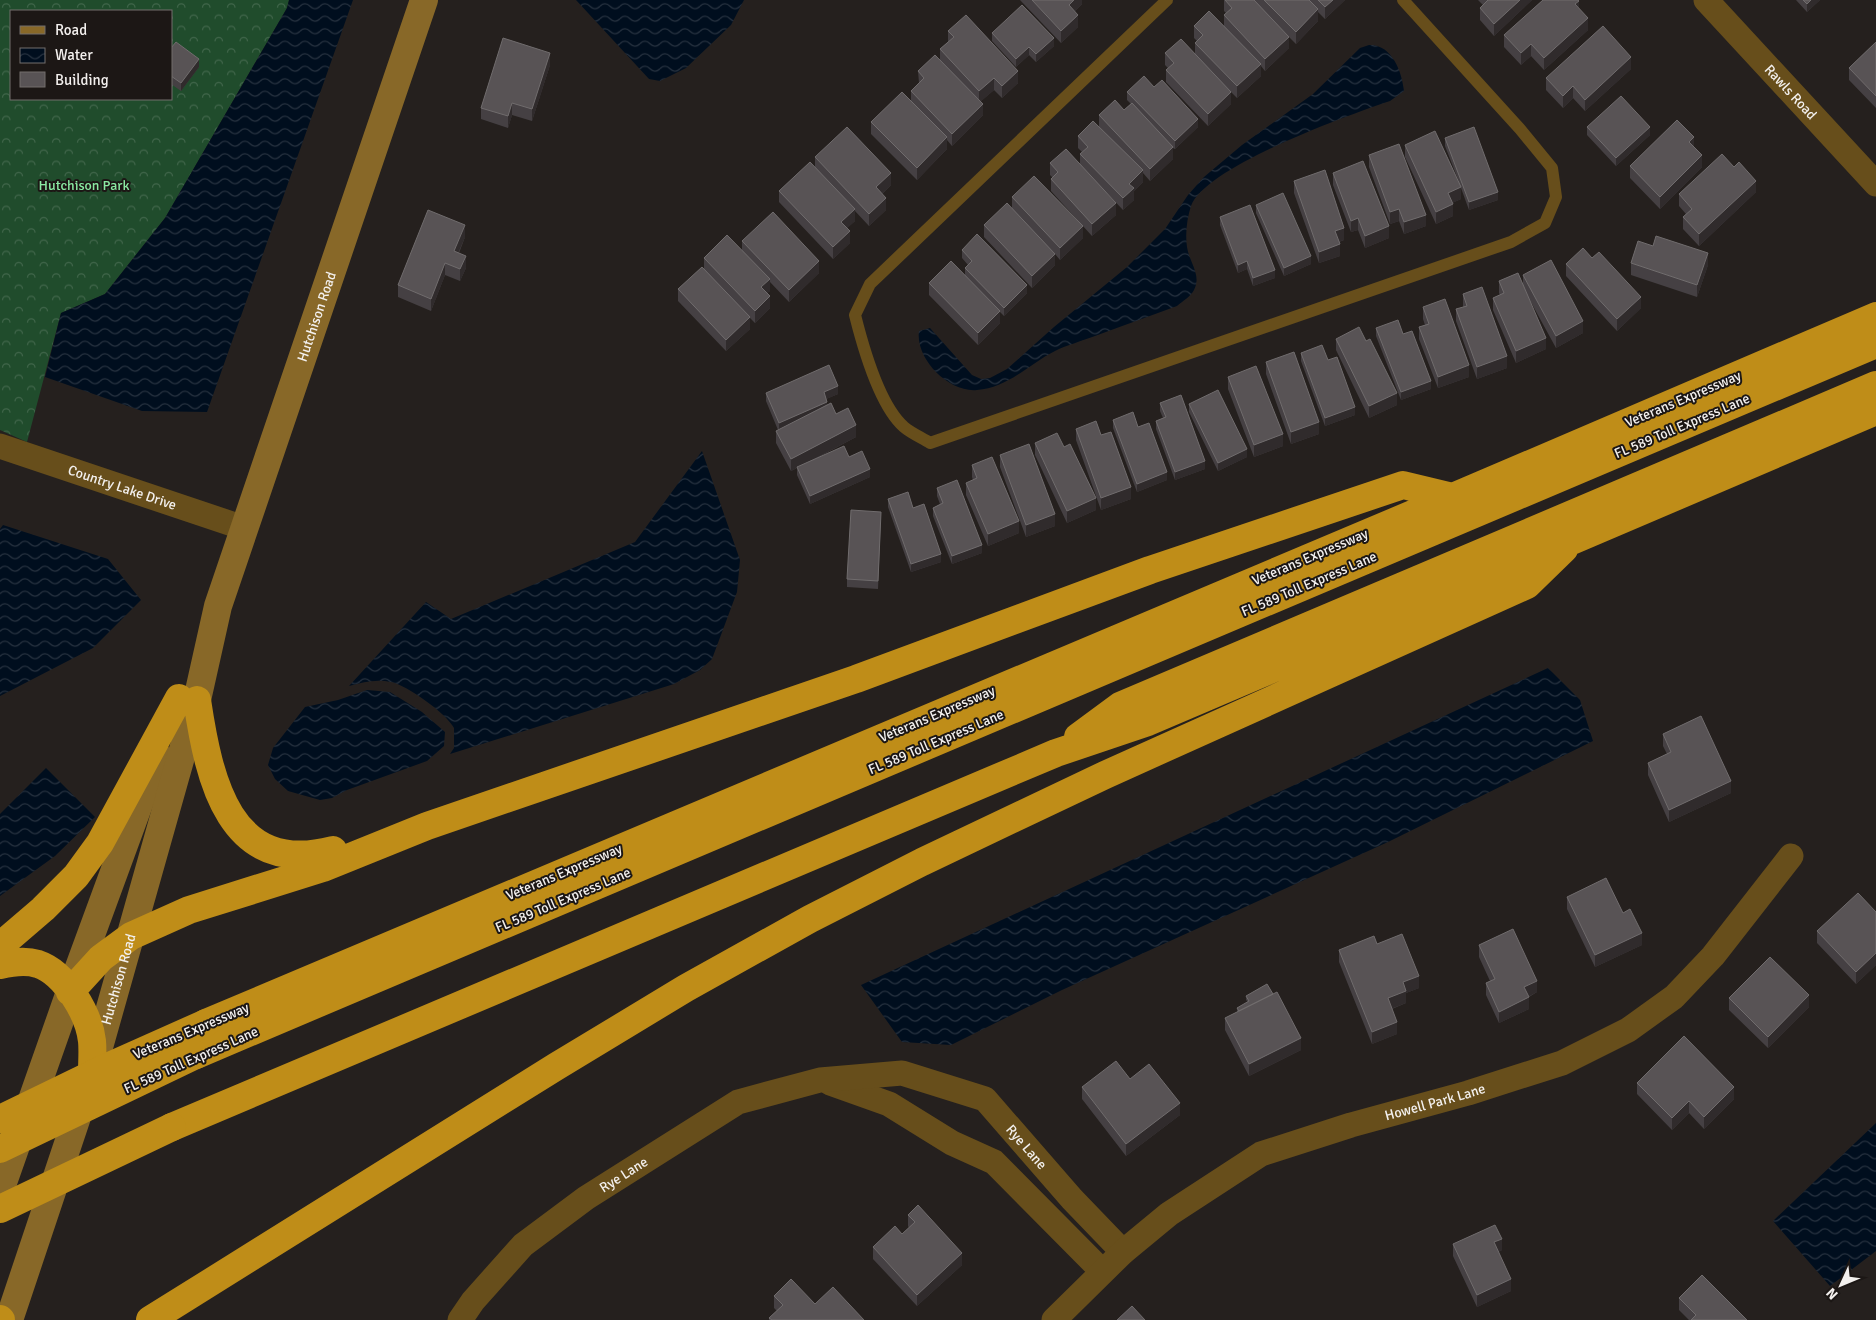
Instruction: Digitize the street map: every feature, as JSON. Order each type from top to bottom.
[{"type":"highway","name":"Veterans Expressway","points":[[0,1118],[105,1068],[206,1024],[1453,498],[1875,326]]},
{"type":"highway","name":"FL 589 Toll Express Lane","points":[[0,1149],[196,1055],[1875,326]]},
{"type":"highway","points":[[1056,753],[1120,706],[1876,385]]},
{"type":"highway","points":[[0,1209],[172,1127],[1056,753],[1148,722],[1876,411]]},
{"type":"highway","points":[[70,992],[101,958],[131,936],[189,910],[323,868],[427,826],[856,679],[1150,570],[1403,485],[1453,498]]},
{"type":"highway","points":[[151,1318],[294,1232],[686,988],[810,919],[922,862],[1105,775],[1527,585],[1574,539]]},
{"type":"highway","points":[[188,699],[203,739],[216,785],[232,819],[250,840],[272,851],[298,856],[318,854],[427,826]]},
{"type":"highway","points":[[0,946],[49,903],[76,876],[100,843],[188,699]]},
{"type":"highway","points":[[0,966],[16,961],[38,964],[53,972],[70,992],[84,1015],[92,1040],[92,1072]]},
{"type":"street","name":"Hutchison Road","points":[[0,1191],[70,992],[188,699],[244,528],[424,0]]},
{"type":"street","name":"Rawls Road","points":[[1706,0],[1876,184]]},
{"type":"street","name":"Country Lake Drive","points":[[0,446],[244,528]]},
{"type":"street","name":"Hutchison Road","points":[[9,1320],[92,1072],[131,936],[188,699]]},
{"type":"street","name":"Howell Park Lane","points":[[1054,1320],[1102,1271],[1169,1214],[1262,1154],[1351,1125],[1468,1093],[1562,1063],[1628,1030],[1674,997],[1713,956],[1791,856]]},
{"type":"street","name":"Rye Lane","points":[[460,1320],[473,1301],[523,1246],[586,1198],[738,1102],[820,1080],[902,1074],[986,1099],[1072,1199],[1123,1252]]},
{"type":"street","points":[[820,1080],[889,1104],[952,1143],[994,1162],[1102,1271]]},
{"type":"street","points":[[919,1122],[934,1084]]},
{"type":"street","points":[[994,1162],[1018,1137]]},
{"type":"lane","points":[[1167,0],[870,284],[855,315],[865,354],[890,411],[904,428],[930,442],[1511,242],[1546,223],[1556,197],[1552,168],[1520,129],[1403,0]]},
{"type":"green space","name":"Hutchison Park","points":[[0,0],[289,0],[287,8],[165,218],[105,294],[61,313],[27,442],[0,430]]},
{"type":"water","points":[[289,0],[353,0],[207,412],[142,411],[45,377],[61,313],[105,294],[165,218],[287,8]]},
{"type":"water","points":[[576,0],[744,0],[731,25],[686,68],[660,81],[649,79]]},
{"type":"water","points":[[1369,45],[1384,49],[1390,54],[1398,68],[1404,91],[1390,101],[1313,130],[1250,159],[1223,175],[1202,191],[1191,206],[1186,231],[1188,253],[1196,274],[1196,284],[1191,294],[1177,306],[1060,349],[1045,356],[1018,375],[999,385],[988,388],[977,390],[956,386],[945,380],[928,363],[919,342],[919,331],[930,328],[972,375],[981,379],[990,378],[1007,369],[1054,327],[1127,267],[1165,229],[1188,195],[1204,177],[1242,145],[1313,94],[1360,48]]},
{"type":"water","points":[[702,451],[740,560],[737,592],[712,659],[700,670],[674,684],[450,754],[454,748],[454,728],[443,715],[416,694],[398,684],[386,681],[370,681],[349,686],[426,602],[451,619],[635,542]]},
{"type":"water","points":[[3,525],[108,559],[141,600],[93,648],[0,696],[0,529]]},
{"type":"water","points":[[1548,668],[1580,700],[1593,741],[1388,842],[1062,990],[951,1045],[902,1042],[861,985]]},
{"type":"water","points":[[367,690],[390,692],[422,712],[445,732],[444,746],[427,761],[347,790],[332,798],[320,800],[288,791],[275,779],[268,765],[273,748],[305,707],[338,700]]},
{"type":"water","points":[[46,768],[95,817],[55,856],[0,896],[0,814]]},
{"type":"water","points":[[1876,1123],[1876,1251],[1830,1286],[1773,1221]]},
{"type":"building","points":[[1032,0],[1074,0],[1069,5],[1078,15],[1061,31]]},
{"type":"building","points":[[1225,0],[1254,0],[1289,37],[1265,59],[1224,15],[1232,8]]},
{"type":"building","points":[[1264,0],[1309,0],[1318,9],[1296,32]]},
{"type":"building","points":[[1318,0],[1333,0],[1325,7]]},
{"type":"building","points":[[1488,0],[1520,0],[1494,24],[1480,8]]},
{"type":"building","points":[[1543,0],[1578,0],[1575,4],[1588,18],[1544,58],[1531,44],[1521,53],[1504,35]]},
{"type":"building","points":[[1803,0],[1811,0],[1807,4]]},
{"type":"building","points":[[1022,5],[1054,38],[1036,54],[1029,47],[1016,59],[992,33]]},
{"type":"building","points":[[1209,11],[1261,64],[1237,86],[1195,43],[1203,35],[1194,26]]},
{"type":"building","points":[[966,15],[1018,71],[1002,86],[994,78],[979,91],[940,49],[954,37],[948,31]]},
{"type":"building","points":[[1603,26],[1631,57],[1585,100],[1573,86],[1563,96],[1546,78]]},
{"type":"building","points":[[503,38],[550,53],[532,109],[512,103],[508,116],[481,108]]},
{"type":"building","points":[[1181,39],[1231,92],[1208,114],[1166,70],[1174,63],[1165,53]]},
{"type":"building","points":[[176,42],[199,59],[181,83],[172,77],[172,47]]},
{"type":"building","points":[[1876,42],[1876,96],[1849,68]]},
{"type":"building","points":[[935,55],[983,104],[952,134],[911,91],[924,78],[918,71]]},
{"type":"building","points":[[1144,76],[1154,87],[1162,80],[1198,119],[1175,141],[1127,92]]},
{"type":"building","points":[[902,92],[947,137],[917,168],[871,122]]},
{"type":"building","points":[[1621,96],[1650,127],[1616,158],[1587,127]]},
{"type":"building","points":[[1115,100],[1124,110],[1132,103],[1173,147],[1150,169],[1099,115]]},
{"type":"building","points":[[1677,120],[1694,137],[1689,142],[1702,155],[1660,197],[1630,166]]},
{"type":"building","points":[[1093,121],[1143,170],[1129,184],[1134,188],[1123,198],[1080,154],[1088,147],[1078,136]]},
{"type":"building","points":[[847,127],[891,173],[876,187],[886,198],[869,214],[815,157]]},
{"type":"building","points":[[1474,127],[1498,192],[1469,202],[1445,138]]},
{"type":"building","points":[[1435,131],[1461,187],[1448,193],[1453,204],[1436,212],[1405,145]]},
{"type":"building","points":[[1399,144],[1426,215],[1404,222],[1399,209],[1390,212],[1369,155]]},
{"type":"building","points":[[1066,149],[1116,203],[1092,224],[1051,179],[1058,172],[1050,163]]},
{"type":"building","points":[[1722,154],[1734,167],[1739,162],[1756,181],[1699,234],[1683,217],[1692,209],[1679,194]]},
{"type":"building","points":[[1363,161],[1389,226],[1365,236],[1358,218],[1351,221],[1333,173]]},
{"type":"building","points":[[810,162],[855,209],[841,222],[850,231],[833,247],[779,191]]},
{"type":"building","points":[[1325,170],[1344,228],[1335,231],[1340,244],[1319,252],[1294,181]]},
{"type":"building","points":[[1034,176],[1083,226],[1060,248],[1012,197]]},
{"type":"building","points":[[1283,193],[1311,256],[1284,268],[1256,205]]},
{"type":"building","points":[[1007,203],[1055,254],[1032,276],[984,225]]},
{"type":"building","points":[[1250,205],[1275,270],[1253,278],[1247,261],[1238,265],[1220,217]]},
{"type":"building","points":[[428,210],[465,225],[454,251],[466,256],[460,269],[445,263],[431,299],[398,285]]},
{"type":"building","points":[[773,212],[819,261],[789,290],[742,241]]},
{"type":"building","points":[[977,234],[1027,285],[1004,308],[965,268],[972,261],[962,250]]},
{"type":"building","points":[[727,235],[770,279],[761,287],[770,296],[755,311],[704,258]]},
{"type":"building","points":[[1656,236],[1708,253],[1697,285],[1631,263],[1638,241],[1653,246]]},
{"type":"building","points":[[1583,248],[1592,258],[1599,252],[1641,297],[1617,319],[1566,264]]},
{"type":"building","points":[[1551,260],[1583,321],[1556,336],[1523,275]]},
{"type":"building","points":[[951,261],[1000,311],[978,333],[929,283]]},
{"type":"building","points":[[702,267],[750,317],[726,340],[678,289]]},
{"type":"building","points":[[1518,273],[1546,338],[1516,351],[1493,298],[1504,293],[1499,281]]},
{"type":"building","points":[[1482,287],[1507,356],[1477,367],[1456,309],[1467,306],[1463,294]]},
{"type":"building","points":[[1445,299],[1469,365],[1438,377],[1419,327],[1429,324],[1423,307]]},
{"type":"building","points":[[1398,320],[1403,334],[1412,331],[1431,381],[1401,392],[1376,328]]},
{"type":"building","points":[[1359,327],[1366,341],[1370,339],[1397,393],[1369,406],[1336,339]]},
{"type":"building","points":[[1322,345],[1328,360],[1337,357],[1355,407],[1325,418],[1301,353]]},
{"type":"building","points":[[1294,352],[1319,422],[1291,432],[1266,362]]},
{"type":"building","points":[[829,365],[838,386],[824,392],[827,402],[779,423],[766,393]]},
{"type":"building","points":[[1256,366],[1283,434],[1254,445],[1228,377]]},
{"type":"building","points":[[1218,390],[1247,449],[1218,463],[1189,404]]},
{"type":"building","points":[[1181,395],[1205,461],[1175,472],[1156,421],[1166,417],[1160,403]]},
{"type":"building","points":[[831,403],[836,414],[848,408],[856,425],[791,459],[776,431]]},
{"type":"building","points":[[1133,412],[1138,427],[1149,423],[1167,472],[1137,484],[1113,420]]},
{"type":"building","points":[[1096,421],[1101,435],[1111,432],[1131,487],[1101,498],[1076,429]]},
{"type":"building","points":[[1057,433],[1064,447],[1070,444],[1096,498],[1067,511],[1035,443]]},
{"type":"building","points":[[1029,444],[1055,514],[1026,525],[1000,455]]},
{"type":"building","points":[[844,446],[849,457],[862,451],[870,469],[810,496],[797,467]]},
{"type":"building","points":[[992,457],[1019,521],[988,534],[966,483],[977,478],[972,465]]},
{"type":"building","points":[[957,480],[982,545],[952,556],[933,508],[943,503],[937,488]]},
{"type":"building","points":[[908,492],[913,508],[924,504],[941,554],[911,564],[888,499]]},
{"type":"building","points":[[851,510],[881,512],[878,581],[847,579]]},
{"type":"building","points":[[1701,716],[1731,781],[1669,810],[1648,763],[1671,752],[1663,734]]},
{"type":"building","points":[[1606,878],[1623,913],[1630,909],[1642,933],[1595,955],[1567,897]]},
{"type":"building","points":[[1858,893],[1876,912],[1876,953],[1856,972],[1817,931]]},
{"type":"building","points":[[1513,929],[1537,981],[1524,987],[1529,997],[1499,1012],[1486,983],[1495,979],[1479,945]]},
{"type":"building","points":[[1402,934],[1419,976],[1403,982],[1406,991],[1388,998],[1397,1022],[1372,1032],[1339,950],[1374,936],[1377,944]]},
{"type":"building","points":[[1770,957],[1809,995],[1768,1037],[1729,998]]},
{"type":"building","points":[[1267,984],[1273,994],[1239,1011],[1237,1008],[1249,1001],[1246,996]]},
{"type":"building","points":[[1277,992],[1301,1038],[1249,1064],[1225,1018]]},
{"type":"building","points":[[1684,1036],[1734,1087],[1704,1117],[1689,1101],[1672,1118],[1637,1083]]},
{"type":"building","points":[[1116,1061],[1130,1079],[1149,1064],[1180,1103],[1126,1144],[1082,1087]]},
{"type":"building","points":[[918,1205],[962,1253],[917,1295],[873,1247],[895,1226],[902,1234],[915,1222],[908,1215]]},
{"type":"building","points":[[1495,1225],[1502,1239],[1494,1242],[1511,1279],[1477,1295],[1453,1244]]},
{"type":"building","points":[[1702,1275],[1747,1320],[1691,1320],[1696,1315],[1679,1298]]},
{"type":"building","points":[[791,1279],[815,1304],[833,1287],[864,1320],[772,1320],[769,1318],[783,1305],[774,1296]]},
{"type":"building","points":[[1132,1306],[1145,1320],[1117,1320]]}]
